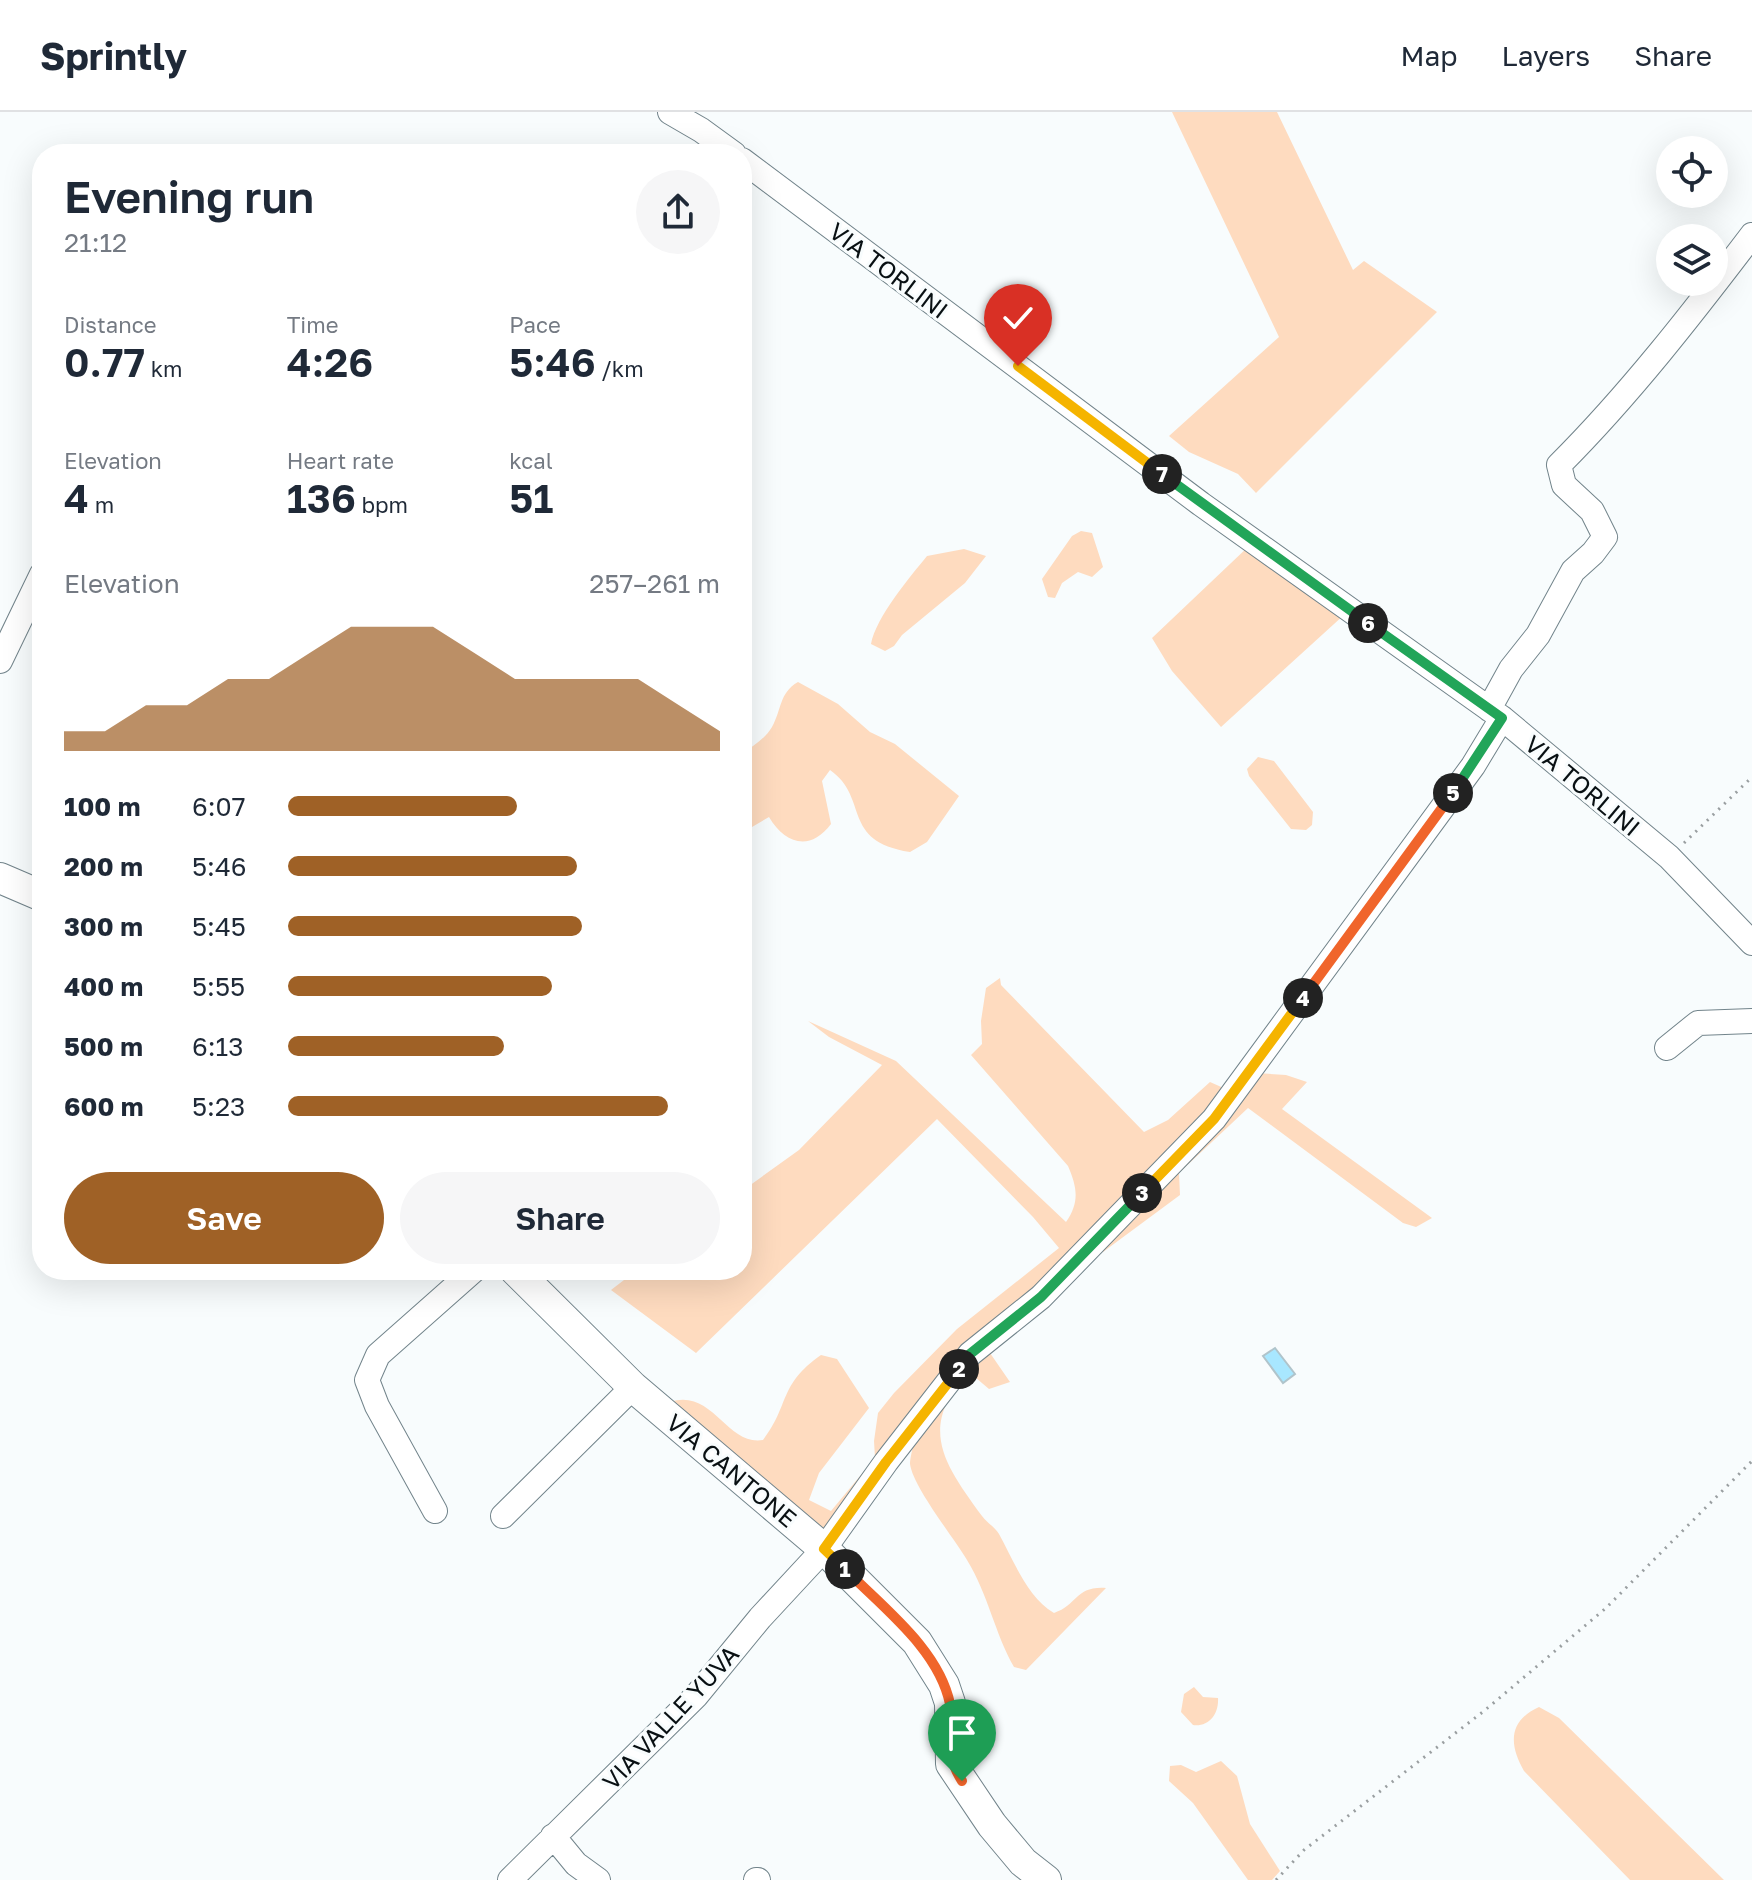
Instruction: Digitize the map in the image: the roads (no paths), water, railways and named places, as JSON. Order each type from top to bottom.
[{"type":"main road","points":[[0,878],[32,892]]},
{"type":"main road","name":"VIA CANTONE","points":[[525,1280],[633,1387],[824,1549],[917,1642],[944,1685],[950,1703],[951,1764],[992,1825],[1023,1862],[1046,1880]]},
{"type":"street","points":[[670,112],[719,144]]},
{"type":"street","name":"VIA TORLINI","points":[[752,167],[1201,504],[1496,714],[1669,857],[1746,933],[1752,943]]},
{"type":"street","name":"VIA VALLE YUVA","points":[[510,1880],[696,1696],[760,1618],[824,1549],[886,1462],[970,1354],[1041,1297],[1214,1119],[1473,766],[1496,714],[1511,669],[1538,635],[1573,571],[1605,537],[1592,511],[1564,485],[1559,465],[1597,427],[1692,314],[1752,235]]},
{"type":"street","points":[[0,661],[32,595]]},
{"type":"street","points":[[1667,1048],[1698,1023],[1752,1021]]},
{"type":"street","points":[[435,1511],[377,1406],[367,1380],[378,1355],[463,1280]]},
{"type":"street","points":[[503,1516],[633,1387]]},
{"type":"street","points":[[553,1836],[576,1864],[598,1880]]}]
